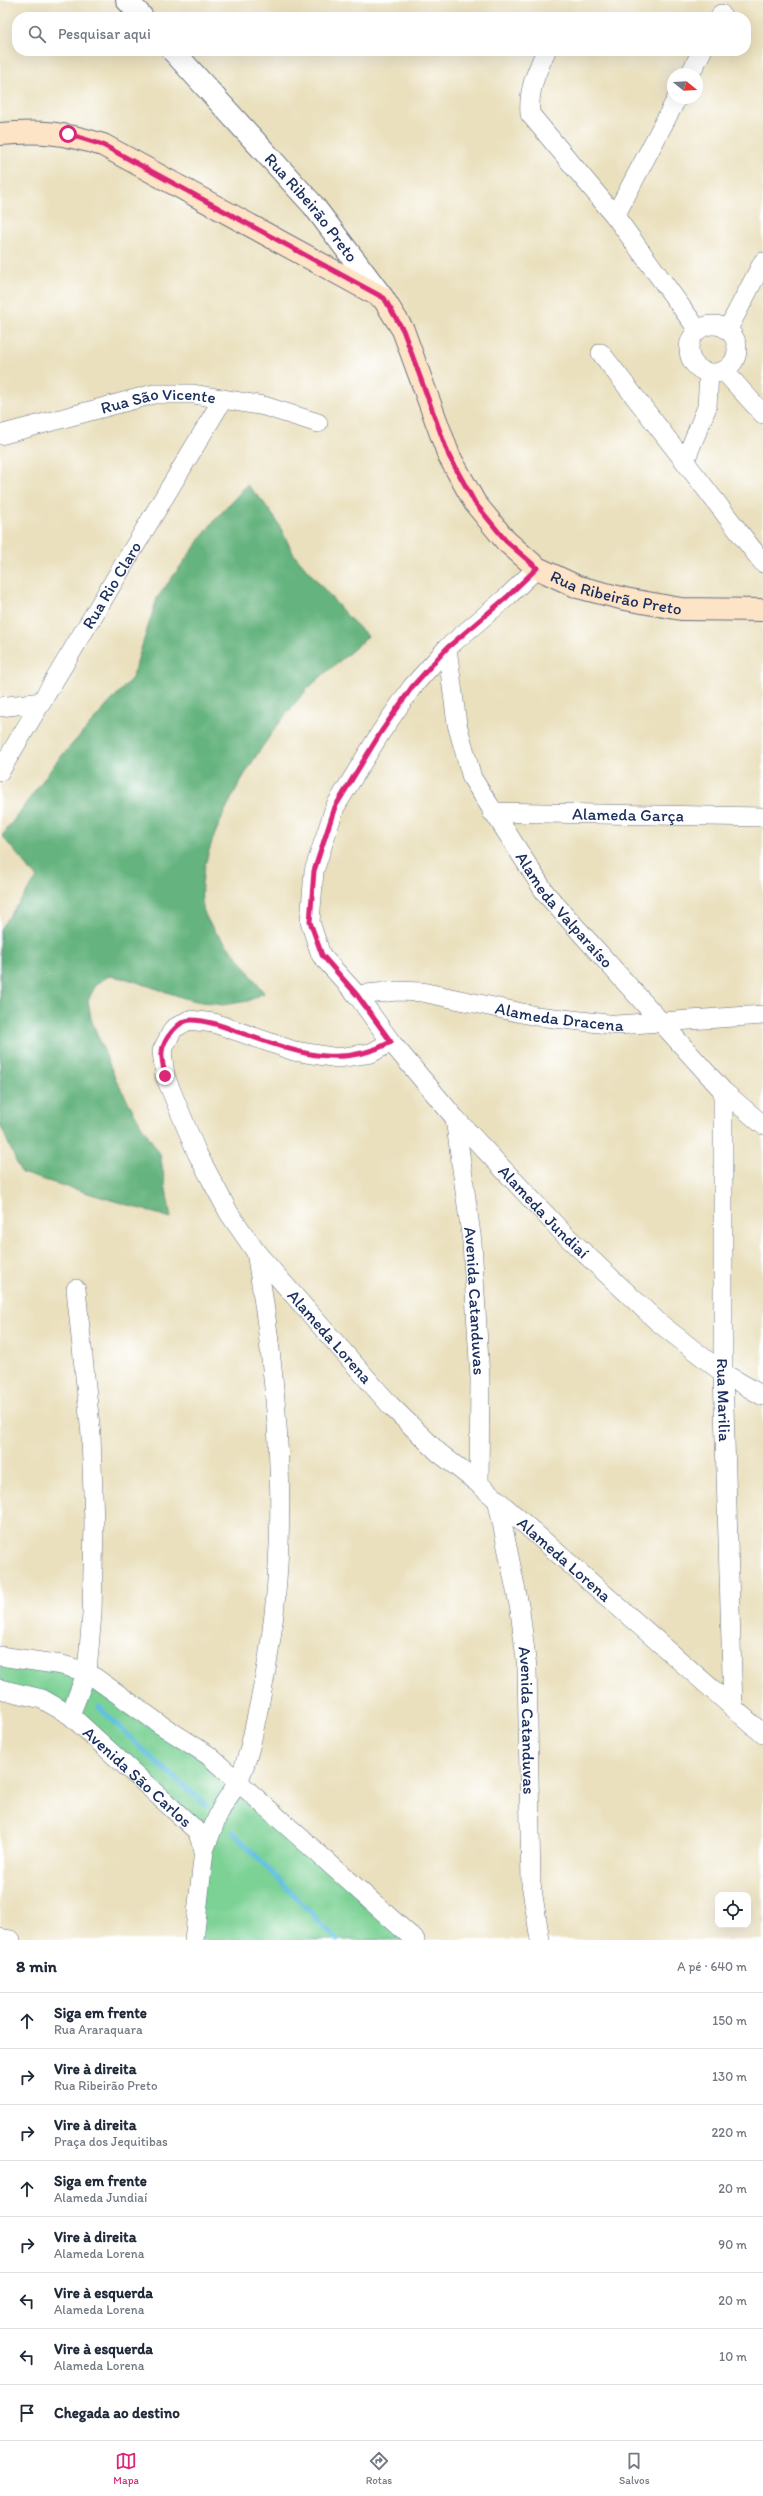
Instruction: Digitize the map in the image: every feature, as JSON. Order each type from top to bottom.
[{"type":"main road","points":[[0,134],[34,131],[68,134],[103,145],[384,298]]},
{"type":"main road","name":"Rua Ribeirão Preto","points":[[384,298],[403,330],[449,456],[475,503],[506,541],[537,568],[578,587],[625,599],[681,609],[763,610]]},
{"type":"street","points":[[127,0],[138,12]]},
{"type":"street","name":"Rua Ribeirão Preto","points":[[178,56],[313,205],[384,298]]},
{"type":"street","points":[[544,56],[533,81],[529,98],[530,114],[615,216],[698,330]]},
{"type":"street","points":[[693,68],[699,56]]},
{"type":"street","points":[[615,216],[674,104]]},
{"type":"street","points":[[728,329],[763,262]]},
{"type":"street","points":[[686,461],[707,407],[717,372],[735,360],[738,352],[734,335],[728,329],[712,325],[698,330],[690,344],[691,359],[702,370],[717,372],[763,414]]},
{"type":"street","points":[[601,353],[686,461],[763,563]]},
{"type":"street","name":"Rua São Vicente","points":[[0,435],[154,394],[193,394],[264,406],[318,423]]},
{"type":"street","name":"Rua Rio Claro","points":[[0,771],[224,399]]},
{"type":"street","name":"Alameda Jundiaí","points":[[537,568],[507,597],[447,648],[412,687],[381,732],[335,807],[314,871],[310,922],[322,955],[357,995],[391,1042],[455,1118],[563,1233],[658,1322],[723,1373],[763,1396]]},
{"type":"street","name":"Alameda Valparaíso","points":[[447,648],[457,724],[472,778],[492,812],[546,894],[660,1023],[723,1091],[763,1125]]},
{"type":"street","points":[[0,707],[42,702]]},
{"type":"street","name":"Alameda Garça","points":[[492,812],[763,817]]},
{"type":"street","name":"Alameda Dracena","points":[[357,995],[397,991],[422,992],[536,1016],[616,1025],[763,1015]]},
{"type":"street","name":"Alameda Lorena","points":[[391,1042],[370,1053],[338,1058],[294,1051],[214,1023],[189,1020],[173,1029],[162,1052],[165,1076],[197,1153],[229,1213],[256,1252],[390,1405],[438,1452],[478,1484],[763,1734]]},
{"type":"street","name":"Rua Marilia","points":[[723,1091],[723,1373],[733,1708]]},
{"type":"street","name":"Avenida Catanduvas","points":[[455,1118],[472,1242],[480,1378],[478,1484]]},
{"type":"street","points":[[204,1850],[222,1808],[239,1781],[251,1738],[269,1658],[278,1562],[281,1484],[270,1336],[256,1252]]},
{"type":"street","points":[[70,1715],[87,1672],[92,1614],[94,1524],[91,1435],[76,1288]]},
{"type":"street","name":"Avenida Catanduvas","points":[[498,1503],[520,1610],[527,1668],[531,1883],[540,1940]]},
{"type":"street","points":[[0,1656],[62,1665],[87,1672],[161,1725],[208,1755],[239,1781],[415,1940]]},
{"type":"street","name":"Avenida São Carlos","points":[[0,1689],[42,1699],[70,1715],[197,1831],[204,1850],[194,1940]]},
{"type":"street","points":[[0,1938],[12,1940]]},
{"type":"green space","points":[[247,485],[261,499],[277,521],[293,553],[348,617],[368,636],[321,676],[307,690],[272,733],[236,789],[210,848],[203,876],[202,901],[206,917],[220,938],[237,956],[264,993],[248,1001],[223,1005],[190,1000],[128,979],[109,976],[97,983],[88,1000],[91,1019],[115,1078],[140,1123],[160,1154],[171,1218],[21,1173],[0,1124],[0,929],[37,878],[2,836],[57,761],[132,678],[157,598],[213,522]]},
{"type":"green space","points":[[0,1656],[62,1665],[161,1725],[415,1940],[194,1940],[204,1850],[70,1715],[0,1689]]},
{"type":"waterway","points":[[99,1707],[147,1754],[206,1805]]},
{"type":"waterway","points":[[233,1832],[337,1940]]},
{"type":"route","points":[[68,134],[103,145],[384,298],[403,330],[449,456],[475,503],[506,541],[537,568],[507,597],[447,648],[412,687],[381,732],[335,807],[314,871],[310,922],[322,955],[357,995],[391,1042],[370,1053],[338,1058],[294,1051],[214,1023],[189,1020],[173,1029],[162,1052],[165,1076]]}]
